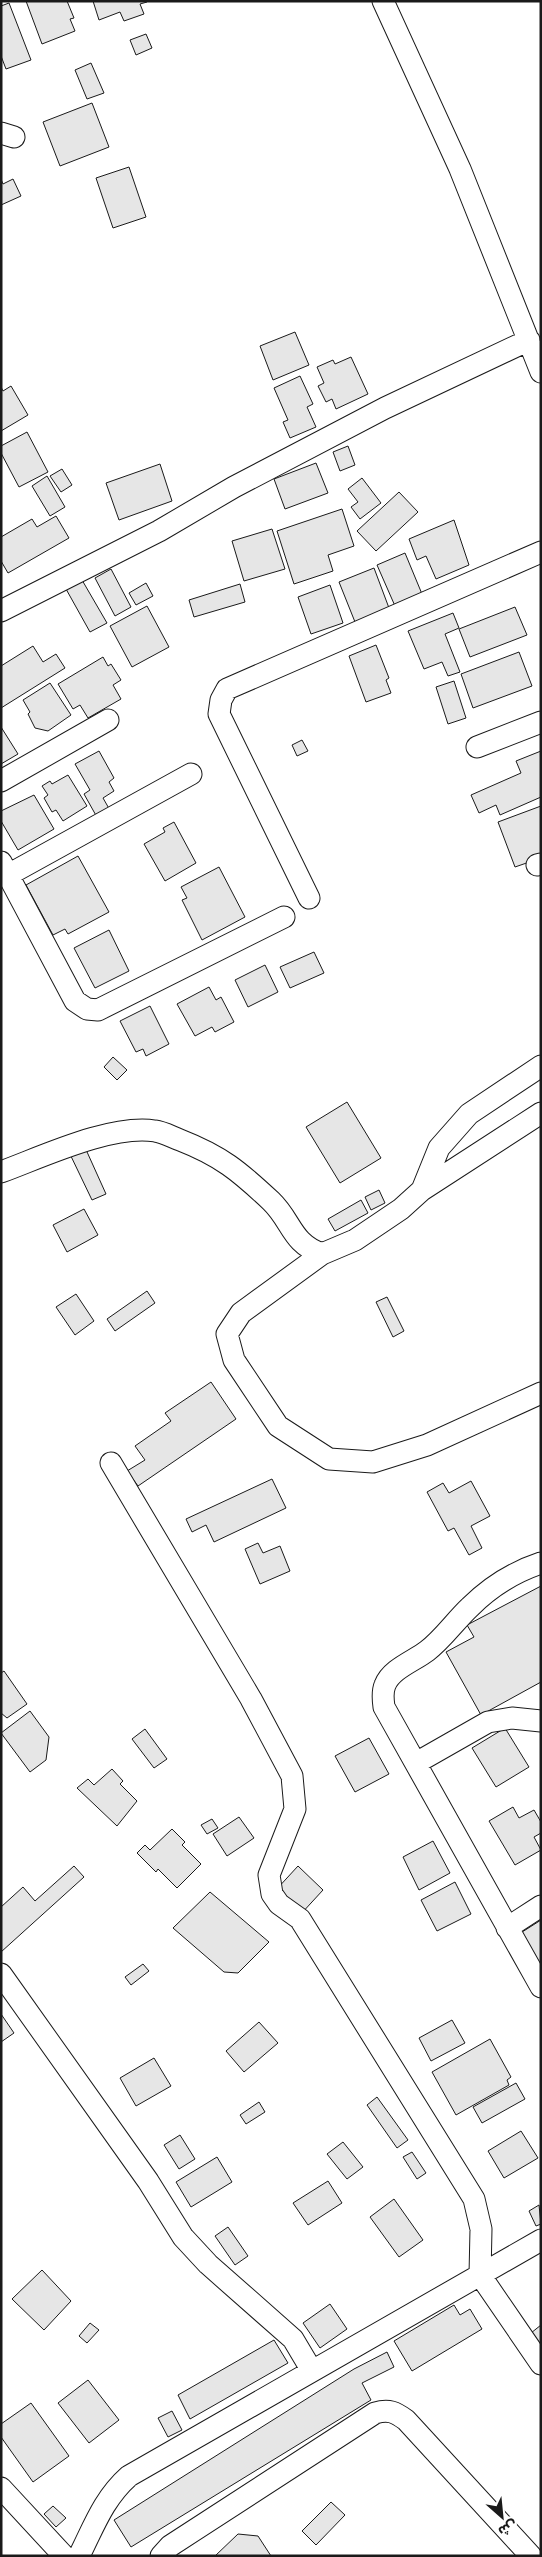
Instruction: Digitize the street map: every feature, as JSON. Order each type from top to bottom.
[{"type":"street","points":[[383,1],[460,169],[541,372]]},
{"type":"street","points":[[1,611],[159,530],[384,408],[528,340]]},
{"type":"street","points":[[309,898],[219,714],[221,700],[228,689],[541,552]]},
{"type":"street","points":[[1,781],[108,720]]},
{"type":"street","points":[[477,747],[541,722]]},
{"type":"street","points":[[191,774],[5,868],[75,1001],[87,1009],[98,1010],[284,917]]},
{"type":"street","points":[[422,1190],[439,1148],[469,1114],[541,1066]]},
{"type":"street","points":[[541,1113],[422,1190],[401,1209],[355,1240],[322,1254],[241,1313],[227,1334],[234,1360],[278,1426],[330,1459],[372,1462],[428,1445],[541,1393]]},
{"type":"street","points":[[1,1172],[72,1144],[129,1131],[155,1131],[202,1149],[236,1168],[277,1206],[301,1244],[322,1254]]},
{"type":"street","points":[[110,1462],[251,1699],[292,1776],[295,1809],[268,1875],[272,1894],[279,1904],[300,1920],[474,2199],[480,2228],[480,2275],[541,2364]]},
{"type":"street","points":[[541,1563],[518,1571],[492,1588],[470,1607],[428,1650],[394,1674],[385,1684],[382,1697],[384,1707],[541,1987]]},
{"type":"street","points":[[416,1763],[488,1722],[512,1718],[541,1721]]},
{"type":"street","points":[[507,1928],[541,1906]]},
{"type":"street","points":[[1,1974],[148,2181],[183,2237],[208,2264],[293,2339],[312,2371]]},
{"type":"street","points":[[79,2556],[102,2506],[114,2489],[129,2476],[541,2240]]},
{"type":"street","points":[[161,2556],[170,2546],[375,2413],[383,2411],[394,2411],[406,2420],[531,2556]]},
{"type":"street","points":[[1,2488],[64,2556]]},
{"type":"building","points":[[26,1],[67,1],[74,18],[70,19],[75,31],[42,44]]},
{"type":"building","points":[[93,1],[147,2],[140,4],[144,14],[124,21],[120,12],[99,20]]},
{"type":"building","points":[[9,3],[31,60],[6,69],[1,56],[1,6]]},
{"type":"building","points":[[146,34],[152,48],[136,55],[130,40]]},
{"type":"building","points":[[91,63],[104,93],[87,99],[75,70]]},
{"type":"building","points":[[92,103],[109,147],[60,166],[43,122]]},
{"type":"building","points":[[129,167],[146,217],[113,228],[96,178]]},
{"type":"building","points":[[1,179],[3,184],[13,179],[21,196],[1,205]]},
{"type":"building","points":[[295,332],[309,365],[273,380],[260,346]]},
{"type":"building","points":[[351,357],[368,394],[336,409],[332,399],[326,402],[318,386],[324,383],[317,367],[333,360],[335,364]]},
{"type":"building","points":[[300,376],[313,404],[307,407],[316,427],[290,438],[283,422],[288,420],[274,388]]},
{"type":"building","points":[[11,386],[28,415],[1,431],[1,387],[3,391]]},
{"type":"building","points":[[27,432],[48,472],[19,487],[1,453],[1,446]]},
{"type":"building","points":[[348,446],[355,465],[340,471],[333,452]]},
{"type":"building","points":[[316,463],[328,493],[285,509],[274,479]]},
{"type":"building","points":[[160,464],[172,501],[119,520],[106,483]]},
{"type":"building","points":[[62,469],[72,485],[61,492],[50,476]]},
{"type":"building","points":[[47,476],[65,507],[50,516],[32,486]]},
{"type":"building","points":[[362,478],[381,503],[360,519],[351,507],[358,502],[348,489]]},
{"type":"building","points":[[399,492],[418,512],[376,551],[357,531]]},
{"type":"building","points":[[342,509],[354,546],[328,555],[333,571],[294,584],[277,531]]},
{"type":"building","points":[[56,516],[69,538],[8,573],[1,561],[1,537],[32,519],[37,527]]},
{"type":"building","points":[[454,520],[469,565],[436,579],[426,556],[417,560],[409,539]]},
{"type":"building","points":[[272,529],[285,569],[244,581],[232,541]]},
{"type":"building","points":[[405,553],[422,594],[395,606],[377,565]]},
{"type":"building","points":[[374,568],[389,608],[355,622],[339,582]]},
{"type":"building","points":[[111,569],[131,607],[115,616],[95,578]]},
{"type":"building","points":[[82,580],[107,623],[90,632],[66,589]]},
{"type":"building","points":[[146,583],[153,596],[136,605],[129,593]]},
{"type":"building","points":[[240,584],[245,602],[194,617],[189,600]]},
{"type":"building","points":[[330,585],[343,623],[311,634],[298,597]]},
{"type":"building","points":[[147,606],[169,647],[132,667],[110,626]]},
{"type":"building","points":[[515,607],[527,635],[470,657],[459,629]]},
{"type":"building","points":[[453,613],[459,628],[445,634],[460,672],[448,676],[442,662],[424,669],[408,631]]},
{"type":"building","points":[[376,645],[389,678],[386,680],[391,693],[366,702],[349,656]]},
{"type":"building","points":[[33,646],[43,662],[56,654],[65,668],[1,708],[1,666]]},
{"type":"building","points":[[519,652],[532,686],[473,708],[461,674]]},
{"type":"building","points":[[103,657],[108,666],[111,664],[121,680],[113,685],[121,699],[88,718],[80,705],[73,709],[58,684]]},
{"type":"building","points":[[454,681],[466,718],[448,724],[436,687]]},
{"type":"building","points":[[50,683],[71,715],[48,731],[35,728],[28,714],[30,712],[23,700]]},
{"type":"building","points":[[1,727],[18,754],[1,764]]},
{"type":"building","points":[[302,740],[308,751],[297,756],[292,745]]},
{"type":"building","points":[[99,751],[114,778],[109,782],[114,791],[103,798],[111,812],[98,819],[84,794],[90,790],[75,764]]},
{"type":"building","points":[[541,751],[541,797],[500,815],[496,805],[479,813],[471,795],[521,773],[516,761]]},
{"type":"building","points":[[68,775],[87,806],[63,821],[56,810],[52,812],[44,798],[48,795],[42,786],[50,781],[52,784]]},
{"type":"building","points":[[34,795],[54,829],[18,850],[1,821],[1,811]]},
{"type":"building","points":[[541,806],[541,858],[515,867],[498,822]]},
{"type":"building","points":[[174,822],[196,863],[165,881],[144,844],[165,832],[163,828]]},
{"type":"building","points":[[78,856],[109,912],[68,934],[65,929],[53,935],[26,885]]},
{"type":"building","points":[[219,867],[245,917],[202,940],[182,900],[187,898],[181,887]]},
{"type":"building","points":[[109,930],[129,971],[95,988],[74,948]]},
{"type":"building","points":[[314,952],[324,973],[290,988],[280,967]]},
{"type":"building","points":[[265,965],[278,992],[248,1007],[235,980]]},
{"type":"building","points":[[209,987],[216,1000],[221,997],[234,1022],[215,1032],[212,1027],[195,1036],[177,1004]]},
{"type":"building","points":[[150,1006],[169,1044],[146,1056],[143,1049],[136,1052],[120,1021]]},
{"type":"building","points":[[113,1057],[127,1070],[117,1080],[104,1067]]},
{"type":"building","points":[[347,1102],[381,1158],[340,1183],[306,1127]]},
{"type":"building","points":[[83,1143],[106,1194],[92,1200],[68,1150]]},
{"type":"building","points":[[379,1190],[385,1203],[371,1210],[365,1197]]},
{"type":"building","points":[[361,1200],[368,1213],[335,1231],[328,1219]]},
{"type":"building","points":[[84,1209],[98,1235],[67,1252],[53,1225]]},
{"type":"building","points":[[147,1291],[155,1303],[115,1331],[107,1319]]},
{"type":"building","points":[[76,1294],[94,1321],[75,1335],[56,1307]]},
{"type":"building","points":[[387,1297],[404,1331],[393,1337],[376,1302]]},
{"type":"building","points":[[211,1382],[236,1419],[138,1486],[127,1471],[145,1460],[135,1446],[171,1421],[165,1413]]},
{"type":"building","points":[[272,1479],[286,1508],[214,1542],[206,1525],[192,1532],[186,1519]]},
{"type":"building","points":[[471,1481],[490,1516],[471,1526],[482,1548],[469,1555],[454,1528],[448,1531],[427,1492],[443,1483],[449,1493]]},
{"type":"building","points":[[258,1543],[263,1553],[280,1546],[290,1571],[260,1584],[245,1549]]},
{"type":"building","points":[[541,1586],[541,1682],[481,1715],[446,1652],[474,1637],[467,1625]]},
{"type":"building","points":[[4,1671],[27,1704],[7,1718],[1,1713],[1,1673]]},
{"type":"building","points":[[30,1711],[49,1737],[46,1760],[30,1772],[1,1733]]},
{"type":"building","points":[[505,1728],[529,1767],[496,1787],[472,1748]]},
{"type":"building","points":[[145,1729],[167,1759],[154,1768],[132,1739]]},
{"type":"building","points":[[369,1738],[389,1774],[355,1792],[335,1756]]},
{"type":"building","points":[[112,1769],[123,1781],[120,1784],[137,1801],[117,1826],[77,1788],[88,1779],[94,1785]]},
{"type":"building","points":[[513,1807],[519,1818],[534,1810],[541,1822],[541,1833],[534,1837],[541,1850],[515,1865],[489,1821]]},
{"type":"building","points":[[239,1817],[254,1838],[227,1856],[213,1834]]},
{"type":"building","points":[[212,1819],[218,1828],[207,1834],[201,1825]]},
{"type":"building","points":[[172,1829],[185,1842],[182,1845],[201,1864],[177,1888],[158,1869],[156,1872],[137,1853],[145,1845],[150,1850]]},
{"type":"building","points":[[433,1841],[450,1873],[419,1890],[403,1857]]},
{"type":"building","points":[[74,1866],[84,1877],[1,1952],[1,1907],[23,1887],[35,1901]]},
{"type":"building","points":[[298,1866],[323,1890],[300,1915],[275,1891]]},
{"type":"building","points":[[455,1882],[471,1914],[437,1931],[421,1900]]},
{"type":"building","points":[[210,1892],[269,1942],[238,1973],[224,1972],[173,1928]]},
{"type":"building","points":[[541,1920],[541,1969],[519,1934]]},
{"type":"building","points":[[143,1964],[149,1971],[131,1985],[125,1977]]},
{"type":"building","points":[[1,2014],[14,2033],[1,2042]]},
{"type":"building","points":[[452,2020],[465,2043],[431,2061],[419,2038]]},
{"type":"building","points":[[259,2022],[278,2043],[244,2072],[226,2051]]},
{"type":"building","points":[[490,2039],[511,2077],[507,2080],[509,2085],[456,2115],[432,2072]]},
{"type":"building","points":[[154,2058],[171,2086],[136,2106],[120,2078]]},
{"type":"building","points":[[516,2083],[525,2099],[482,2123],[473,2107]]},
{"type":"building","points":[[377,2097],[408,2140],[397,2148],[367,2105]]},
{"type":"building","points":[[259,2102],[265,2112],[246,2124],[240,2115]]},
{"type":"building","points":[[521,2131],[538,2158],[504,2178],[488,2151]]},
{"type":"building","points":[[180,2135],[195,2159],[179,2169],[164,2145]]},
{"type":"building","points":[[343,2142],[363,2167],[347,2179],[327,2154]]},
{"type":"building","points":[[412,2152],[426,2173],[417,2179],[403,2157]]},
{"type":"building","points":[[217,2157],[232,2182],[191,2207],[176,2182]]},
{"type":"building","points":[[328,2181],[342,2203],[308,2225],[293,2203]]},
{"type":"building","points":[[394,2199],[423,2240],[399,2257],[370,2217]]},
{"type":"building","points":[[539,2205],[541,2224],[536,2226],[529,2211]]},
{"type":"building","points":[[228,2227],[248,2256],[235,2265],[215,2236]]},
{"type":"building","points":[[42,2270],[71,2301],[44,2330],[12,2299]]},
{"type":"building","points":[[330,2304],[347,2329],[320,2348],[303,2323]]},
{"type":"building","points":[[454,2305],[460,2315],[470,2309],[482,2329],[412,2371],[394,2341]]},
{"type":"building","points":[[90,2323],[99,2330],[87,2343],[79,2336]]},
{"type":"building","points":[[541,2325],[541,2356],[526,2337]]},
{"type":"building","points":[[274,2340],[288,2363],[190,2419],[178,2395]]},
{"type":"building","points":[[387,2352],[394,2367],[362,2383],[371,2400],[131,2547],[114,2520],[354,2369]]},
{"type":"building","points":[[88,2380],[119,2420],[89,2443],[58,2403]]},
{"type":"building","points":[[31,2403],[69,2456],[33,2482],[1,2437],[1,2424]]},
{"type":"building","points":[[172,2411],[182,2430],[168,2437],[158,2418]]},
{"type":"building","points":[[331,2502],[345,2515],[316,2545],[302,2531]]},
{"type":"building","points":[[53,2506],[66,2518],[56,2527],[44,2514]]},
{"type":"building","points":[[238,2534],[258,2536],[271,2556],[215,2556]]}]
